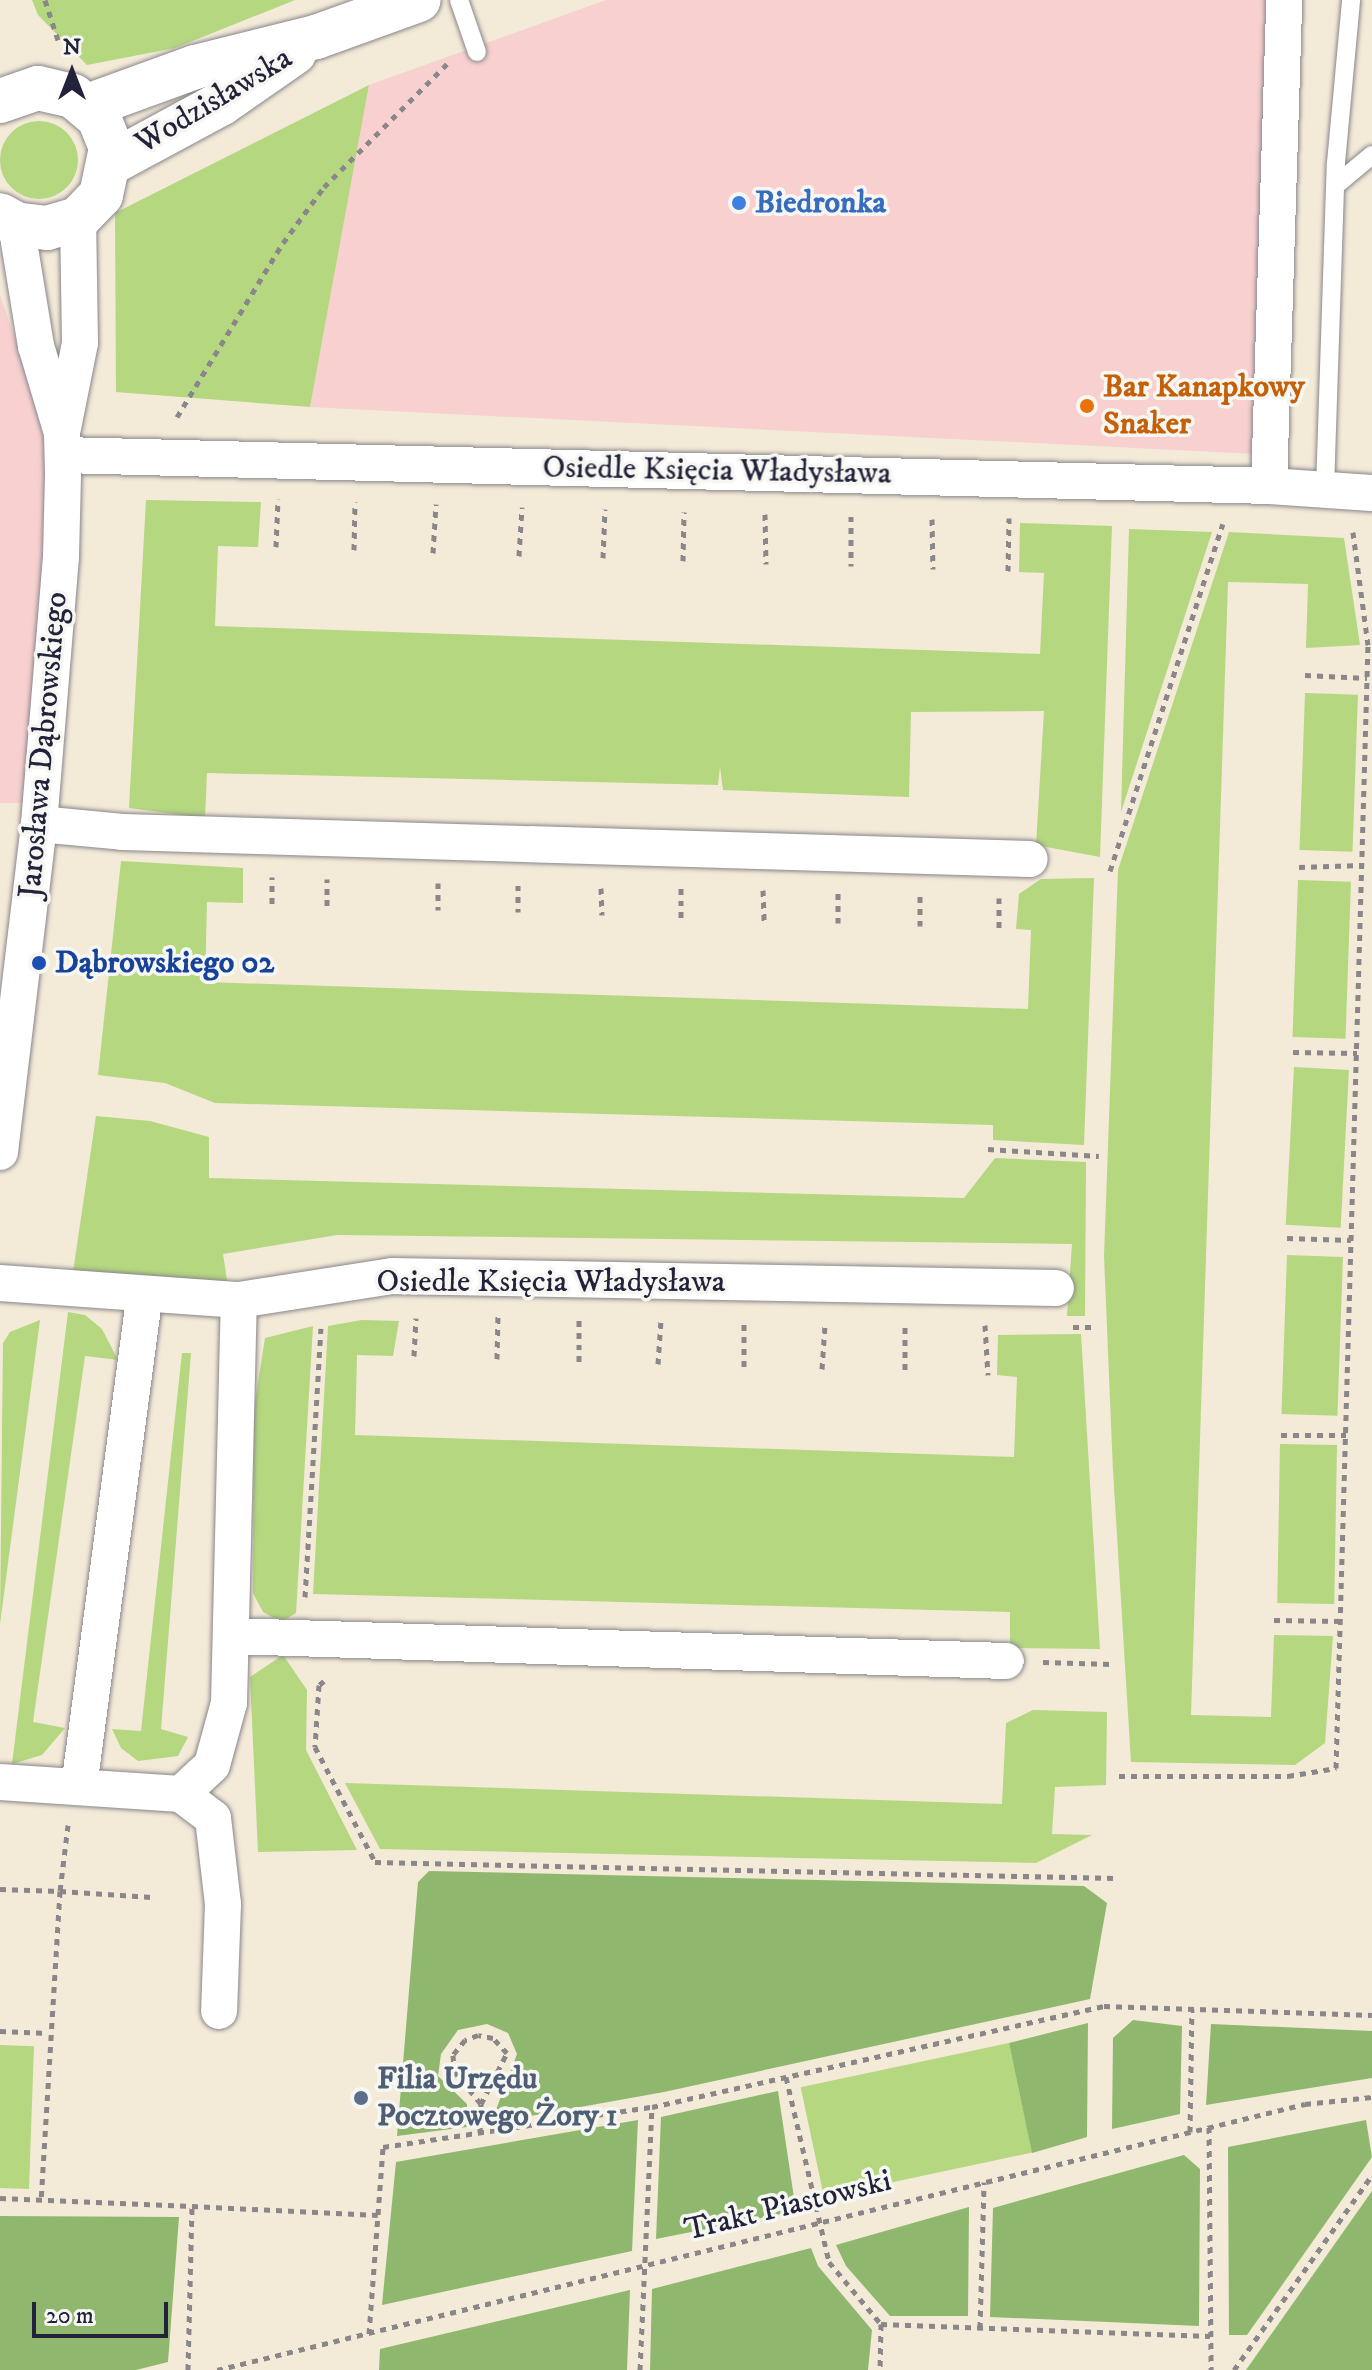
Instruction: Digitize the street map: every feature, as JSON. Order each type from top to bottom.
[{"type":"street","name":"Wodzisławska","points":[[88,106],[195,67],[316,37],[419,0]]},
{"type":"street","points":[[1269,486],[1284,0]]},
{"type":"street","name":"Wodzisławska","points":[[111,163],[222,103],[316,37]]},
{"type":"street","points":[[0,101],[38,88],[56,90],[88,106],[107,132],[111,163],[101,195],[78,219],[47,228],[8,220]]},
{"type":"street","name":"Jarosława Dąbrowskiego","points":[[0,1152],[15,891],[39,824],[61,557],[62,444],[80,343],[78,219]]},
{"type":"street","name":"Jarosława Dąbrowskiego","points":[[8,220],[62,444]]},
{"type":"street","name":"Osiedle Księcia Władysława","points":[[62,444],[1269,486],[1372,493]]},
{"type":"street","points":[[39,824],[139,832],[1030,859]]},
{"type":"street","name":"Osiedle Księcia Władysława","points":[[0,1283],[239,1300],[392,1276],[1056,1288]]},
{"type":"street","points":[[79,1787],[145,1294]]},
{"type":"street","points":[[181,1794],[212,1765],[229,1703],[239,1300]]},
{"type":"street","points":[[232,1636],[1006,1661]]},
{"type":"street","points":[[0,1782],[181,1794],[213,1818],[223,1904],[219,2011]]},
{"type":"lane","points":[[459,0],[477,52]]},
{"type":"lane","points":[[1325,489],[1336,185],[1351,0]]},
{"type":"lane","points":[[1336,185],[1372,155]]},
{"type":"path","points":[[45,0],[58,40]]},
{"type":"path","points":[[173,424],[283,243],[324,187],[452,59],[445,49]]},
{"type":"path","points":[[263,494],[293,495]]},
{"type":"path","points":[[276,547],[278,494]]},
{"type":"path","points":[[339,496],[368,497]]},
{"type":"path","points":[[354,550],[355,497]]},
{"type":"path","points":[[422,499],[451,500]]},
{"type":"path","points":[[433,553],[436,499]]},
{"type":"path","points":[[514,501],[536,503]]},
{"type":"path","points":[[519,556],[523,502]]},
{"type":"path","points":[[592,504],[621,505]]},
{"type":"path","points":[[603,558],[605,505]]},
{"type":"path","points":[[668,506],[697,507]]},
{"type":"path","points":[[683,561],[684,507]]},
{"type":"path","points":[[751,509],[779,509]]},
{"type":"path","points":[[765,509],[766,564]]},
{"type":"path","points":[[837,511],[865,512]]},
{"type":"path","points":[[851,511],[851,566]]},
{"type":"path","points":[[919,514],[948,515]]},
{"type":"path","points":[[932,514],[933,569]]},
{"type":"path","points":[[994,516],[1025,517]]},
{"type":"path","points":[[1008,571],[1009,517]]},
{"type":"path","points":[[1209,523],[1238,524]]},
{"type":"path","points":[[1110,871],[1223,523]]},
{"type":"path","points":[[1119,1776],[1288,1776],[1336,1768],[1368,645],[1353,529],[1338,528]]},
{"type":"path","points":[[1305,675],[1367,678]]},
{"type":"path","points":[[1299,867],[1362,865]]},
{"type":"path","points":[[681,918],[682,870]]},
{"type":"path","points":[[838,876],[838,923]]},
{"type":"path","points":[[600,879],[602,915]]},
{"type":"path","points":[[920,879],[920,926]]},
{"type":"path","points":[[999,881],[999,928]]},
{"type":"path","points":[[763,885],[764,921]]},
{"type":"path","points":[[1293,1052],[1357,1053]]},
{"type":"path","points":[[988,1149],[1099,1156]]},
{"type":"path","points":[[1287,1238],[1351,1240]]},
{"type":"path","points":[[414,1356],[416,1309]]},
{"type":"path","points":[[497,1359],[498,1311]]},
{"type":"path","points":[[579,1313],[579,1362]]},
{"type":"path","points":[[658,1364],[661,1315]]},
{"type":"path","points":[[744,1367],[745,1317]]},
{"type":"path","points":[[305,1607],[321,1318]]},
{"type":"path","points":[[822,1369],[825,1320]]},
{"type":"path","points":[[904,1322],[905,1372]]},
{"type":"path","points":[[985,1324],[988,1375]]},
{"type":"path","points":[[1281,1435],[1346,1435]]},
{"type":"path","points":[[1274,1620],[1340,1621]]},
{"type":"path","points":[[1006,1661],[1111,1664]]},
{"type":"path","points":[[330,1677],[319,1685],[315,1747],[375,1862],[1116,1878]]},
{"type":"path","points":[[0,1889],[152,1897]]},
{"type":"path","points":[[41,2199],[48,2033],[60,1891]]},
{"type":"path","points":[[369,2334],[383,2147],[652,2107],[1104,2006],[1372,2015]]},
{"type":"path","points":[[1190,2132],[1192,2009]]},
{"type":"path","points":[[0,2031],[48,2033]]},
{"type":"path","points":[[480,2133],[481,2104],[507,2053],[493,2038],[478,2035],[465,2040],[453,2055],[454,2071],[481,2104]]},
{"type":"path","points":[[786,2077],[817,2223],[829,2262],[881,2324],[880,2370]]},
{"type":"path","name":"Trakt Piastowski","points":[[217,2370],[1305,2104],[1372,2097]]},
{"type":"path","points":[[640,2370],[642,2267],[652,2107]]},
{"type":"path","points":[[1209,2127],[1211,2370]]},
{"type":"path","points":[[1234,2370],[1372,2175]]},
{"type":"path","points":[[980,2328],[984,2182]]},
{"type":"path","points":[[0,2198],[378,2215]]},
{"type":"path","points":[[188,2370],[192,2206]]},
{"type":"path","points":[[881,2324],[1210,2336]]},
{"type":"shaded area","points":[[606,0],[1267,0],[1256,454],[310,407],[369,85]]},
{"type":"shaded area","points":[[0,295],[52,445],[25,803],[0,803]]},
{"type":"green space","points":[[32,0],[295,0],[175,48],[87,65],[38,15]]},
{"type":"green space","points":[[369,85],[310,407],[116,392],[115,213]]},
{"type":"green space","points":[[39,121],[54,124],[67,132],[75,145],[78,160],[75,175],[67,188],[54,196],[39,199],[24,196],[11,188],[3,175],[0,160],[3,145],[11,132],[24,124]]},
{"type":"green space","points":[[146,500],[261,502],[258,547],[218,546],[215,626],[1040,654],[1044,573],[1019,572],[1020,523],[1112,526],[1100,857],[1036,845],[1044,711],[911,712],[909,797],[723,790],[720,767],[718,785],[207,773],[205,818],[129,808]]},
{"type":"green space","points":[[1129,529],[1212,532],[1121,812]]},
{"type":"green space","points":[[1229,532],[1344,538],[1360,645],[1306,648],[1308,584],[1228,582],[1191,1715],[1271,1717],[1274,1635],[1333,1636],[1325,1743],[1295,1765],[1131,1762],[1113,1471],[1104,1256],[1118,870]]},
{"type":"green space","points":[[1305,693],[1358,695],[1352,852],[1300,850]]},
{"type":"green space","points":[[121,861],[243,868],[243,903],[207,902],[205,982],[1028,1009],[1031,930],[1016,929],[1019,894],[1041,879],[1094,878],[1084,1145],[993,1140],[993,1125],[215,1103],[165,1083],[98,1075]]},
{"type":"green space","points":[[1298,880],[1351,882],[1345,1039],[1293,1037]]},
{"type":"green space","points":[[1294,1067],[1349,1070],[1341,1228],[1286,1225]]},
{"type":"green space","points":[[96,1116],[150,1121],[209,1137],[209,1178],[964,1198],[995,1158],[1086,1162],[1085,1316],[1067,1316],[1072,1244],[337,1235],[223,1254],[228,1286],[73,1272]]},
{"type":"green space","points":[[1287,1255],[1343,1257],[1337,1416],[1281,1414]]},
{"type":"green space","points":[[68,1312],[85,1315],[102,1329],[118,1360],[85,1356],[33,1722],[65,1728],[42,1755],[12,1764]]},
{"type":"green space","points":[[40,1320],[0,1624],[3,1343],[10,1332]]},
{"type":"green space","points":[[362,1320],[399,1321],[393,1356],[357,1355],[355,1435],[1014,1457],[1017,1377],[997,1375],[998,1335],[1081,1334],[1100,1649],[1010,1648],[1010,1612],[313,1594],[328,1326]]},
{"type":"green space","points":[[313,1326],[296,1613],[281,1622],[263,1612],[253,1593],[254,1408],[265,1338]]},
{"type":"green space","points":[[182,1353],[191,1353],[161,1729],[188,1737],[178,1756],[138,1761],[121,1748],[112,1729],[141,1731]]},
{"type":"green space","points":[[1280,1444],[1337,1445],[1334,1604],[1277,1603]]},
{"type":"green space","points":[[283,1655],[307,1690],[306,1750],[357,1850],[258,1852],[250,1677]]},
{"type":"green space","points":[[1033,1710],[1107,1712],[1106,1785],[1055,1787],[1052,1834],[1092,1835],[1036,1863],[380,1849],[345,1783],[1002,1804],[1006,1723]]},
{"type":"green space","points":[[429,1871],[1084,1886],[1107,1903],[1090,1999],[664,2092],[491,2123],[517,2054],[508,2033],[487,2024],[458,2030],[441,2054],[438,2076],[467,2104],[467,2127],[397,2136],[418,1882]]},
{"type":"green space","points":[[1133,2020],[1182,2026],[1180,2114],[1112,2129],[1113,2038]]},
{"type":"green space","points":[[1088,2023],[1087,2137],[1032,2153],[1009,2043]]},
{"type":"green space","points":[[1211,2024],[1372,2031],[1372,2078],[1206,2105]]},
{"type":"green space","points":[[1009,2043],[1032,2153],[824,2197],[801,2087]]},
{"type":"green space","points":[[0,2045],[34,2046],[29,2189],[0,2188]]},
{"type":"green space","points":[[778,2091],[796,2211],[656,2239],[661,2117]]},
{"type":"green space","points":[[638,2120],[632,2251],[382,2305],[396,2162]]},
{"type":"green space","points":[[1366,2120],[1372,2157],[1247,2335],[1229,2335],[1228,2147]]},
{"type":"green space","points":[[1184,2155],[1200,2169],[1199,2326],[990,2317],[993,2208]]},
{"type":"green space","points":[[1372,2191],[1372,2370],[1246,2370]]},
{"type":"green space","points":[[969,2207],[968,2316],[890,2316],[846,2266],[836,2245]]},
{"type":"green space","points":[[0,2216],[179,2217],[168,2362],[136,2370],[0,2370]]},
{"type":"green space","points":[[811,2248],[818,2266],[872,2330],[868,2370],[650,2370],[652,2289]]},
{"type":"green space","points":[[630,2290],[627,2370],[379,2370],[380,2349]]},
{"type":"place","name":"Biedronka","points":[[739,203]]},
{"type":"place","name":"Bar Kanapkowy Snaker","points":[[1087,406]]},
{"type":"place","name":"Dąbrowskiego 02","points":[[39,963]]},
{"type":"place","name":"Filia Urzędu Pocztowego Żory 1","points":[[361,2098]]}]
